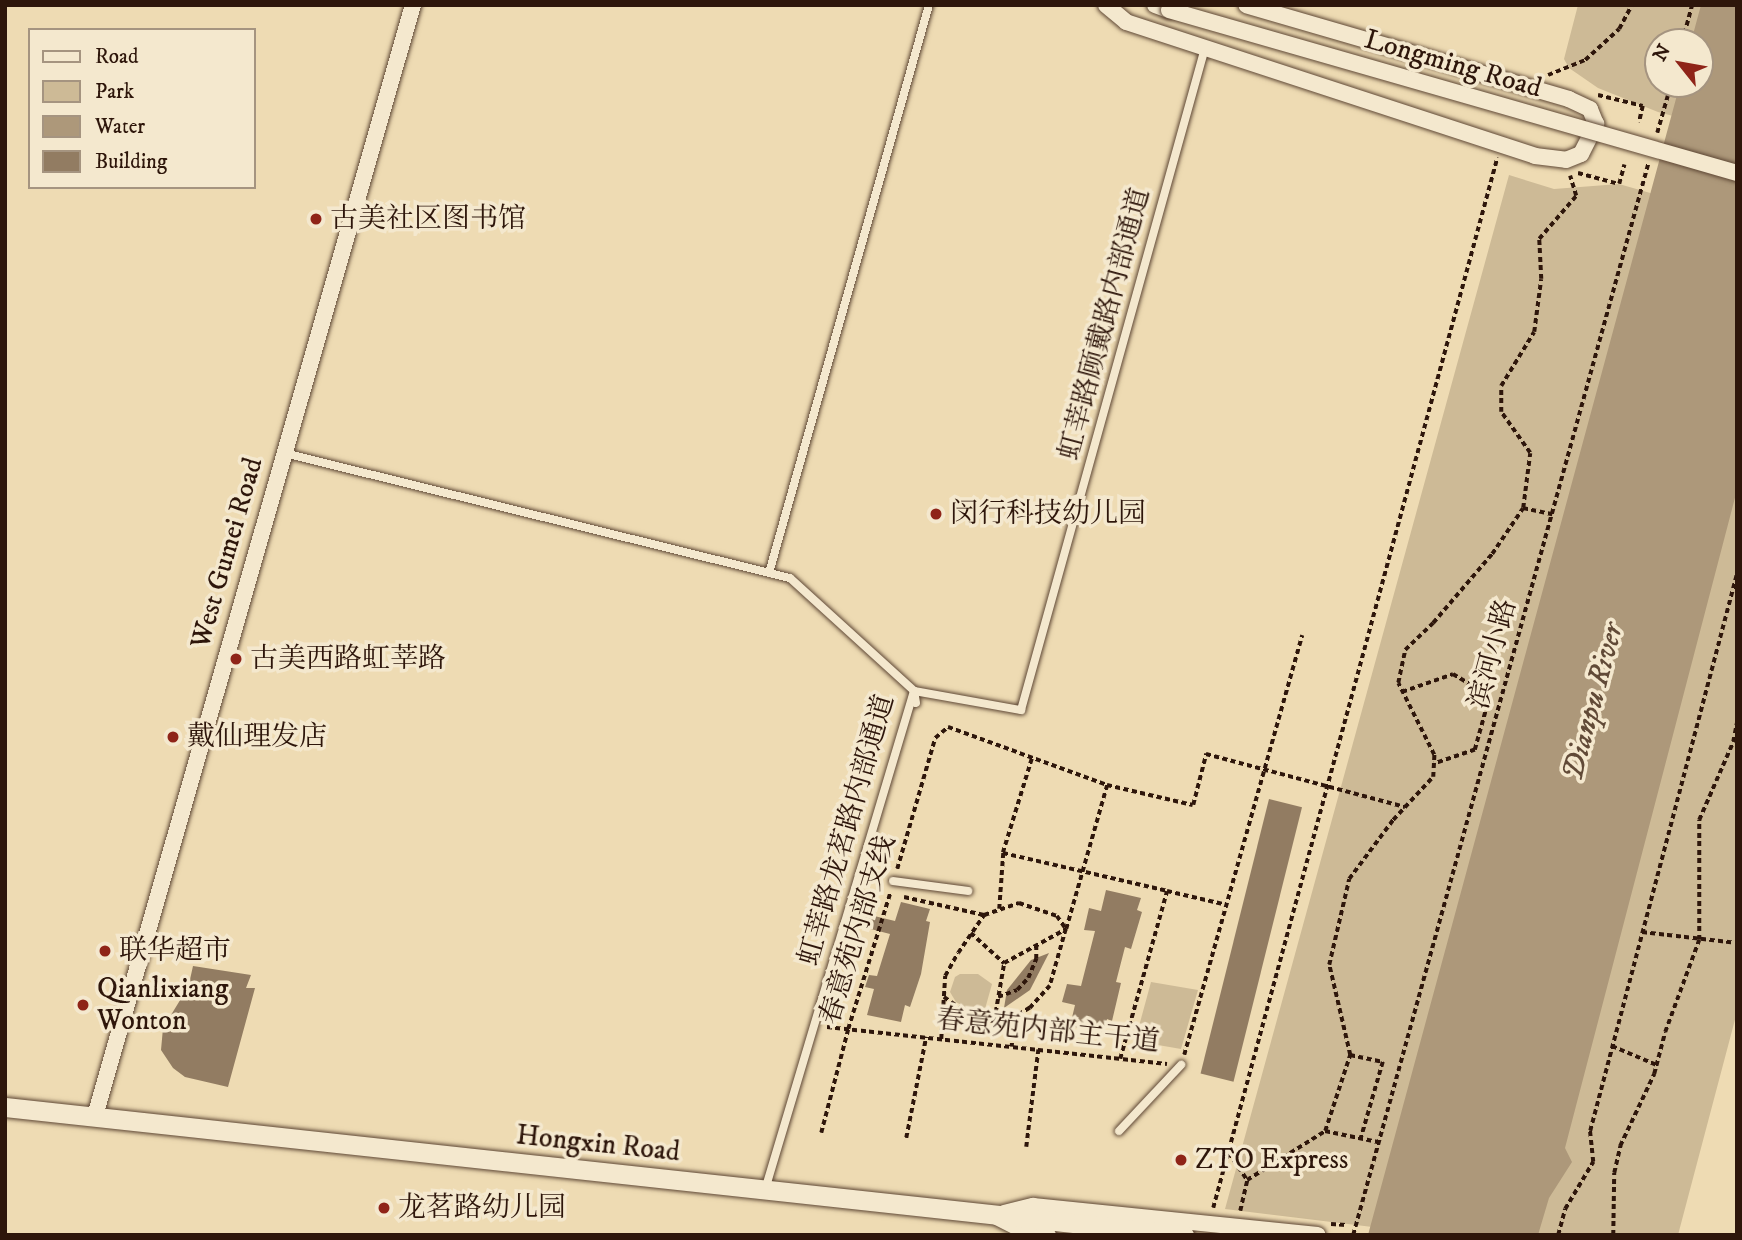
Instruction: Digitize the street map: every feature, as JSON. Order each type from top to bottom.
[{"type":"street","name":"West Gumei Road","points":[[95,1116],[414,5]]},
{"type":"street","points":[[1107,5],[1126,22],[1535,156],[1566,160],[1581,154],[1596,124],[1590,109],[1569,99],[1246,5]]},
{"type":"street","name":"Longming Road","points":[[1162,7],[1737,173]]},
{"type":"street","name":"Hongxin Road","points":[[5,1107],[1184,1235]]},
{"type":"street","points":[[995,1216],[1033,1206],[1318,1235]]},
{"type":"street","points":[[995,1216],[1028,1233],[1048,1235]]},
{"type":"lane","points":[[769,573],[929,5]]},
{"type":"lane","name":"虹莘路顾戴路内部通道","points":[[914,691],[1021,710],[1205,48]]},
{"type":"lane","name":"虹莘路龙茗路内部通道","points":[[284,453],[790,578],[914,691],[765,1190]]},
{"type":"lane","points":[[914,691],[916,703]]},
{"type":"lane","points":[[893,881],[968,891]]},
{"type":"lane","points":[[1119,1131],[1181,1065]]},
{"type":"path","points":[[1542,77],[1585,60],[1619,29],[1632,5]]},
{"type":"path","points":[[1686,28],[1692,5]]},
{"type":"path","points":[[1592,93],[1643,106],[1639,123]]},
{"type":"path","points":[[1657,135],[1667,98]]},
{"type":"path","points":[[1209,1224],[1500,145]]},
{"type":"path","name":"滨河小路","points":[[1353,1235],[1649,162]]},
{"type":"path","points":[[1237,1227],[1248,1180],[1325,1131],[1350,1055],[1329,965],[1349,879],[1405,807],[1433,777],[1434,755],[1398,683],[1405,650],[1433,623],[1492,554],[1523,508],[1530,453],[1501,412],[1501,386],[1534,332],[1541,279],[1539,239],[1576,196],[1569,171],[1619,184],[1624,165]]},
{"type":"path","points":[[1523,508],[1552,514]]},
{"type":"path","points":[[1558,1235],[1565,1209],[1593,1162],[1590,1131],[1737,573]]},
{"type":"path","name":"春意苑内部主干道","points":[[814,1025],[1181,1065],[1302,635]]},
{"type":"path","points":[[1402,692],[1452,674],[1490,696],[1475,750],[1434,765]]},
{"type":"path","points":[[1613,1235],[1614,1173],[1620,1146],[1657,1065],[1673,1008],[1699,940],[1699,820],[1733,742],[1737,721]]},
{"type":"path","name":"春意苑内部支线","points":[[821,1133],[848,1029],[890,894],[934,737],[948,727],[1032,759]]},
{"type":"path","points":[[999,909],[1003,853],[1032,759],[1108,785],[1193,805],[1206,754],[1405,807]]},
{"type":"path","points":[[944,998],[974,1018],[994,1021],[1014,1018],[1030,1008],[1050,986],[1108,785]]},
{"type":"path","points":[[1003,853],[1227,905]]},
{"type":"path","points":[[1119,1059],[1167,891]]},
{"type":"path","points":[[890,894],[984,915]]},
{"type":"path","points":[[941,1039],[945,976],[984,915],[1018,903],[1057,916],[1066,929]]},
{"type":"path","points":[[1004,963],[1066,929]]},
{"type":"path","points":[[1642,932],[1737,943]]},
{"type":"path","points":[[971,933],[1004,963]]},
{"type":"path","points":[[998,997],[1017,990],[1028,978],[1036,959],[1036,946]]},
{"type":"path","points":[[994,1021],[1004,963]]},
{"type":"path","points":[[1012,1047],[1014,1018]]},
{"type":"path","points":[[906,1138],[926,1037]]},
{"type":"path","points":[[1612,1046],[1657,1065]]},
{"type":"path","points":[[1026,1147],[1038,1050]]},
{"type":"path","points":[[1350,1055],[1383,1062],[1360,1138]]},
{"type":"path","points":[[1325,1131],[1379,1142]]},
{"type":"path","points":[[1228,1152],[1248,1180]]},
{"type":"green space","points":[[1578,5],[1737,5],[1737,133],[1658,112],[1598,88],[1569,68],[1564,59]]},
{"type":"green space","points":[[1509,175],[1554,189],[1619,184],[1737,218],[1737,1012],[1678,1235],[1438,1235],[1225,1209]]},
{"type":"green space","points":[[960,974],[978,974],[992,984],[985,1009],[973,1012],[956,1002],[950,992],[955,977]]},
{"type":"green space","points":[[1151,982],[1198,990],[1181,1049],[1135,1041]]},
{"type":"water","name":"Dianpu River","points":[[1701,5],[1737,5],[1737,490],[1565,1148],[1572,1162],[1549,1198],[1538,1235],[1368,1235],[1676,98],[1714,98],[1714,28],[1695,28]]},
{"type":"building","points":[[1269,799],[1302,807],[1234,1082],[1201,1074]]},
{"type":"building","points":[[1106,890],[1141,898],[1137,910],[1142,912],[1131,949],[1125,947],[1116,982],[1121,983],[1112,1021],[1107,1019],[1104,1033],[1070,1026],[1075,1005],[1062,1002],[1067,984],[1081,986],[1095,931],[1084,930],[1089,908],[1101,911]]},
{"type":"building","points":[[901,902],[930,909],[926,921],[930,922],[921,974],[910,1007],[905,1005],[901,1022],[867,1015],[874,989],[865,987],[869,975],[877,976],[890,934],[863,927],[866,914],[895,921]]},
{"type":"building","points":[[1049,953],[1030,990],[1004,1008],[1007,990],[1031,960]]},
{"type":"building","points":[[193,966],[251,975],[246,988],[255,988],[228,1087],[185,1077],[173,1068],[161,1050],[163,1028],[182,997],[176,996],[180,983],[189,984]]},
{"type":"place","name":"古美社区图书馆","points":[[316,219]]},
{"type":"place","name":"闵行科技幼儿园","points":[[936,514]]},
{"type":"place","name":"古美西路虹莘路","points":[[236,659]]},
{"type":"place","name":"戴仙理发店","points":[[173,737]]},
{"type":"place","name":"联华超市","points":[[105,951]]},
{"type":"place","name":"Qianlixiang Wonton","points":[[83,1005]]},
{"type":"place","name":"ZTO Express","points":[[1181,1160]]},
{"type":"place","name":"龙茗路幼儿园","points":[[384,1208]]}]
